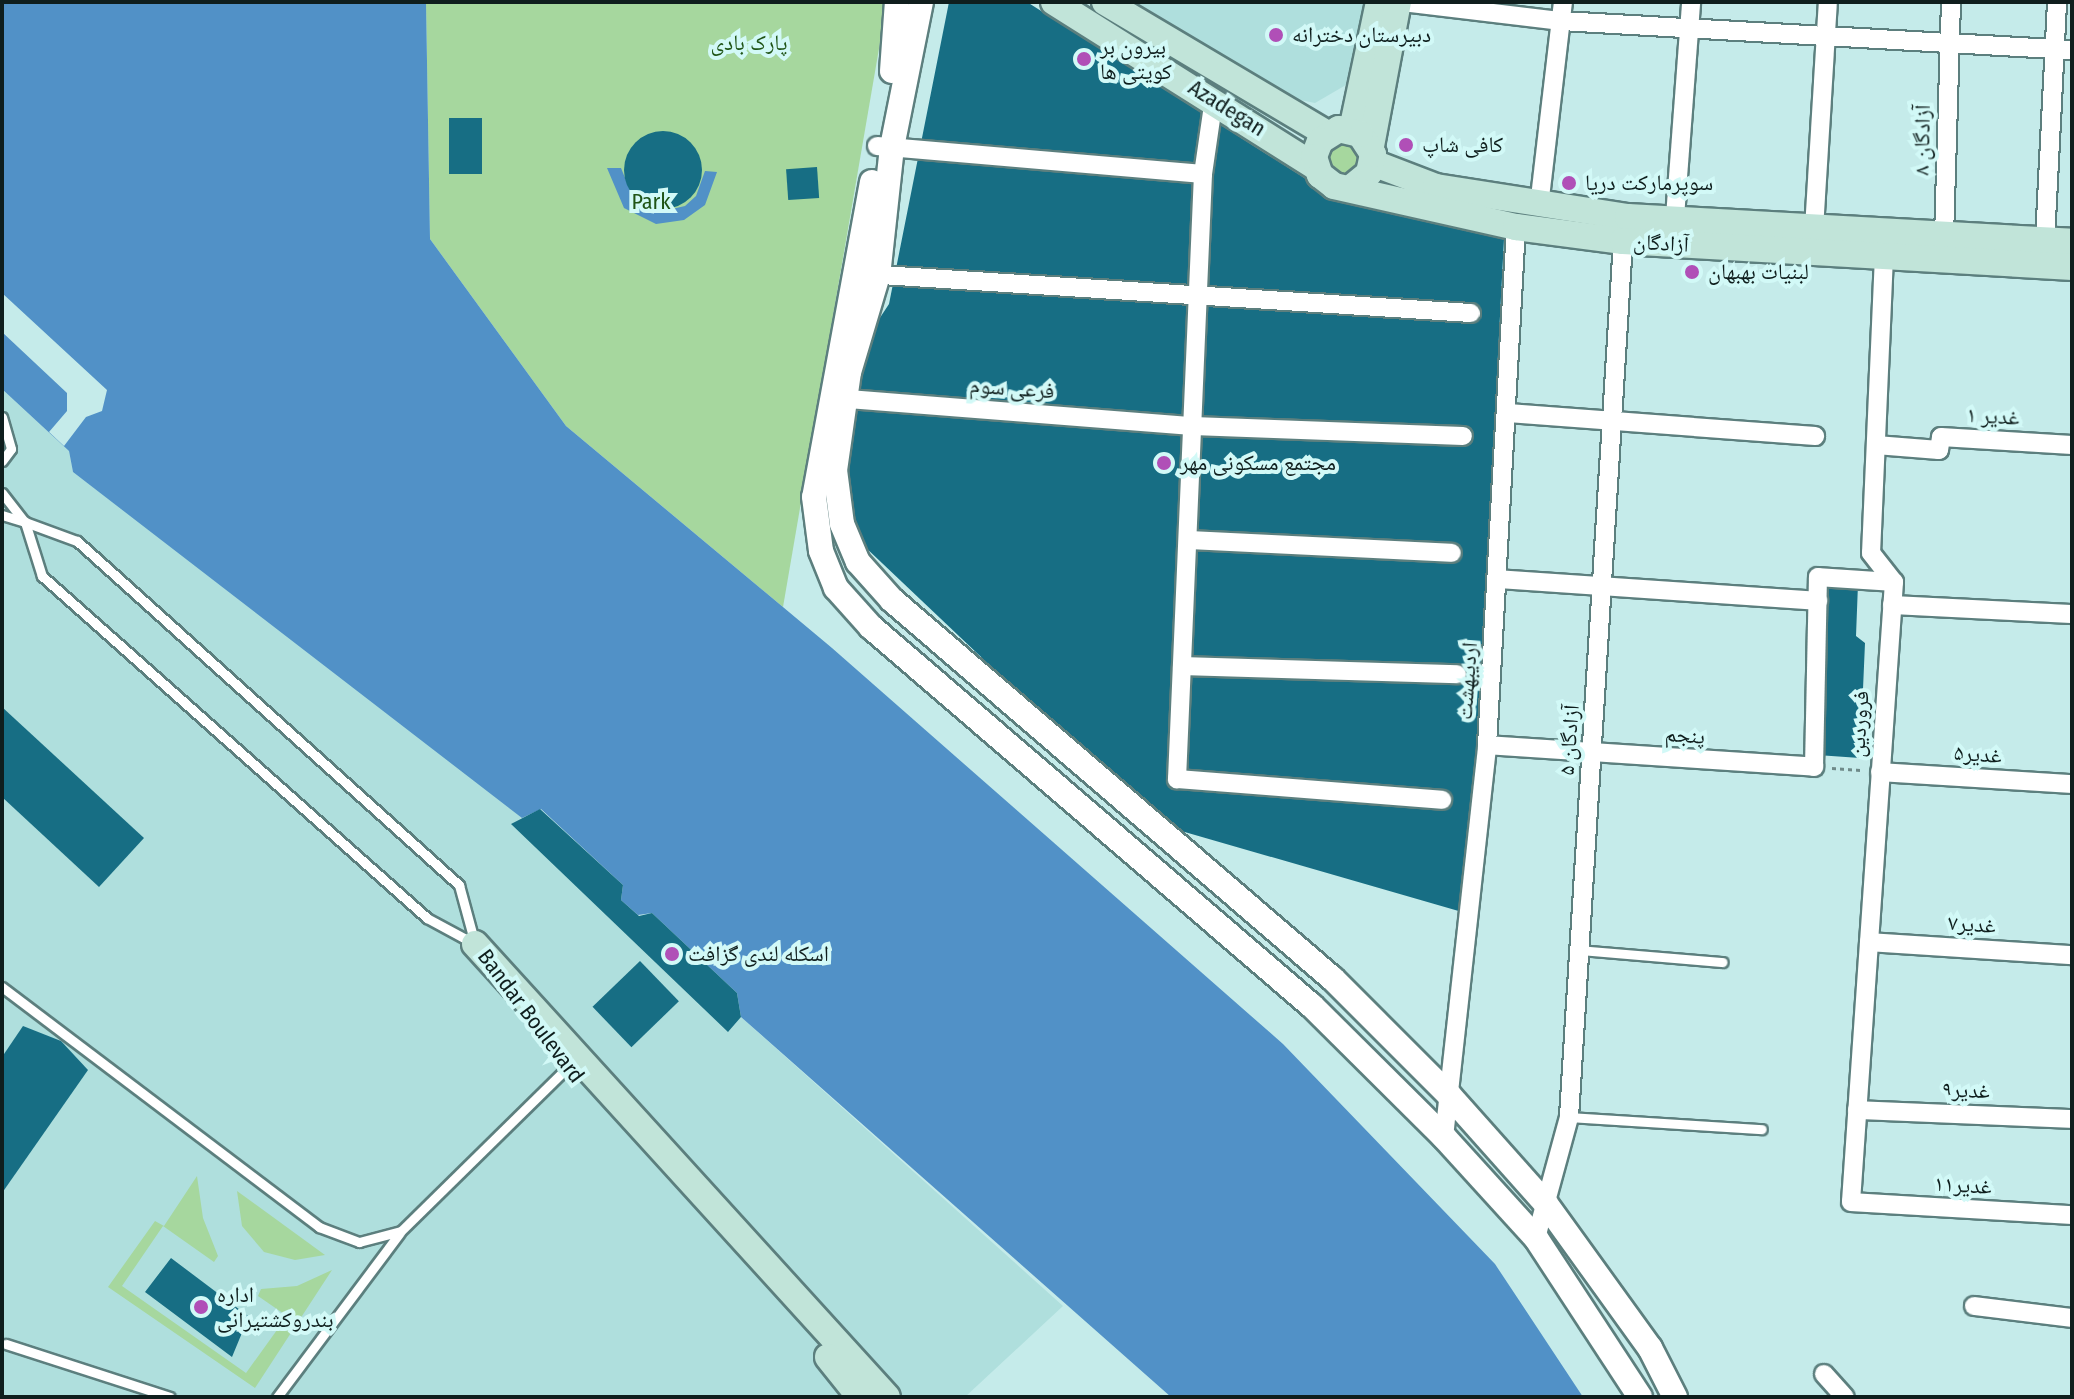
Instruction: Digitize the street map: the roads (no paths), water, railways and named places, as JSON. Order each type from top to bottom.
[{"type":"main road","name":"Azadegan","points":[[1054,2],[1214,99],[1316,167],[1334,186],[1352,187]]},
{"type":"main road","name":"Azadegan","points":[[1105,2],[1356,143]]},
{"type":"main road","points":[[1352,187],[1379,2]]},
{"type":"main road","points":[[1356,143],[1400,2]]},
{"type":"main road","points":[[1316,167],[1316,149],[1356,143]]},
{"type":"main road","name":"آزادگان","points":[[1356,143],[1436,187],[1539,206],[1814,229],[2072,242]]},
{"type":"main road","name":"آزادگان","points":[[1352,187],[1516,227],[1623,241],[2072,267]]},
{"type":"main road","name":"Bandar Boulevard","points":[[475,944],[568,1067],[860,1397]]},
{"type":"main road","name":"Bandar Boulevard","points":[[475,944],[887,1397]]},
{"type":"street","points":[[897,2],[897,49],[869,274],[849,372],[835,470],[842,524],[858,562],[892,600],[1333,979],[1449,1095],[1546,1204],[1650,1348],[1675,1397]]},
{"type":"street","points":[[885,146],[921,2]]},
{"type":"street","points":[[1400,2],[1562,12],[1689,27],[1827,37],[2072,50]]},
{"type":"street","points":[[1675,217],[1691,2]]},
{"type":"street","points":[[1814,229],[1828,2]]},
{"type":"street","name":"آزادگان ۸","points":[[1944,237],[1951,2]]},
{"type":"street","points":[[2045,240],[2051,49],[2057,2]]},
{"type":"street","points":[[1539,206],[1562,12]]},
{"type":"street","points":[[1214,99],[1203,174],[1177,779],[1442,800]]},
{"type":"street","points":[[885,146],[1203,174]]},
{"type":"street","name":"اردیبهشت","points":[[1444,1137],[1487,745],[1508,413],[1516,227]]},
{"type":"street","name":"آزادگان ۵","points":[[1536,1238],[1569,1117],[1623,241]]},
{"type":"street","points":[[1884,256],[1871,553],[1894,582]]},
{"type":"street","points":[[869,274],[1199,299],[1471,313]]},
{"type":"street","points":[[869,274],[827,398],[815,525],[836,588],[871,627],[1312,1006],[1444,1137],[1536,1238],[1640,1397]]},
{"type":"street","name":"فرعی سوم","points":[[827,398],[1193,426],[1463,436]]},
{"type":"street","points":[[1508,413],[1815,436]]},
{"type":"street","name":"غدیر ۱","points":[[1876,445],[1939,450],[1941,437],[2072,445]]},
{"type":"street","points":[[1188,540],[1452,553]]},
{"type":"street","points":[[1497,579],[1818,601],[1818,577],[1894,582]]},
{"type":"street","name":"فروردین","points":[[1851,1202],[1894,582]]},
{"type":"street","name":"پنجم","points":[[1487,745],[1814,767],[1818,601]]},
{"type":"street","points":[[1892,605],[2072,614]]},
{"type":"street","points":[[1182,666],[1457,674]]},
{"type":"street","name":"غدیر۵","points":[[1880,772],[2072,784]]},
{"type":"street","name":"غدیر۷","points":[[1869,942],[2072,955]]},
{"type":"street","name":"غدیر۹","points":[[1857,1110],[2072,1119]]},
{"type":"street","name":"غدیر۱۱","points":[[1851,1202],[2072,1215]]},
{"type":"street","points":[[1974,1306],[2072,1318]]},
{"type":"street","points":[[1824,1374],[1845,1397]]},
{"type":"lane","points":[[2,417],[11,449],[2,461]]},
{"type":"lane","points":[[2,493],[25,522],[42,576],[427,918],[475,944]]},
{"type":"lane","points":[[2,515],[77,541],[459,885],[475,944]]},
{"type":"lane","points":[[1579,950],[1722,962]]},
{"type":"lane","points":[[2,987],[330,1234],[359,1242],[401,1231]]},
{"type":"lane","points":[[277,1397],[401,1231],[568,1067]]},
{"type":"lane","points":[[1569,1117],[1762,1129]]},
{"type":"lane","points":[[6,1344],[170,1397]]},
{"type":"water","points":[[2,2],[426,2],[430,239],[566,426],[832,648],[1283,1044],[1495,1264],[1583,1397],[1171,1397],[741,1017],[737,993],[652,913],[638,915],[621,900],[623,885],[541,809],[522,818],[73,472],[69,451],[2,389]]},
{"type":"water","points":[[663,148],[677,154],[683,168],[677,182],[663,188],[649,182],[643,168],[649,154]]},
{"type":"water","points":[[607,168],[621,168],[634,200],[659,212],[685,206],[696,196],[705,171],[717,172],[705,205],[684,220],[656,224],[624,208]]},
{"type":"place","name":"دبیرستان دخترانه","points":[[1276,35]]},
{"type":"place","name":"بیرون بر کویتی ها","points":[[1084,59]]},
{"type":"place","name":"کافی شاپ","points":[[1406,145]]},
{"type":"place","name":"سوپرمارکت دریا","points":[[1569,183]]},
{"type":"place","name":"لبنیات بهبهان","points":[[1692,272]]},
{"type":"place","name":"مجتمع مسکونی مهر","points":[[1164,463]]},
{"type":"place","name":"اسکله لندی گزافت","points":[[672,954]]},
{"type":"place","name":"اداره بندروکشتیرانی","points":[[201,1307]]},
{"type":"park label","name":"پارک بادی","points":[[749,43]]},
{"type":"park label","name":"Park","points":[[651,202]]}]
